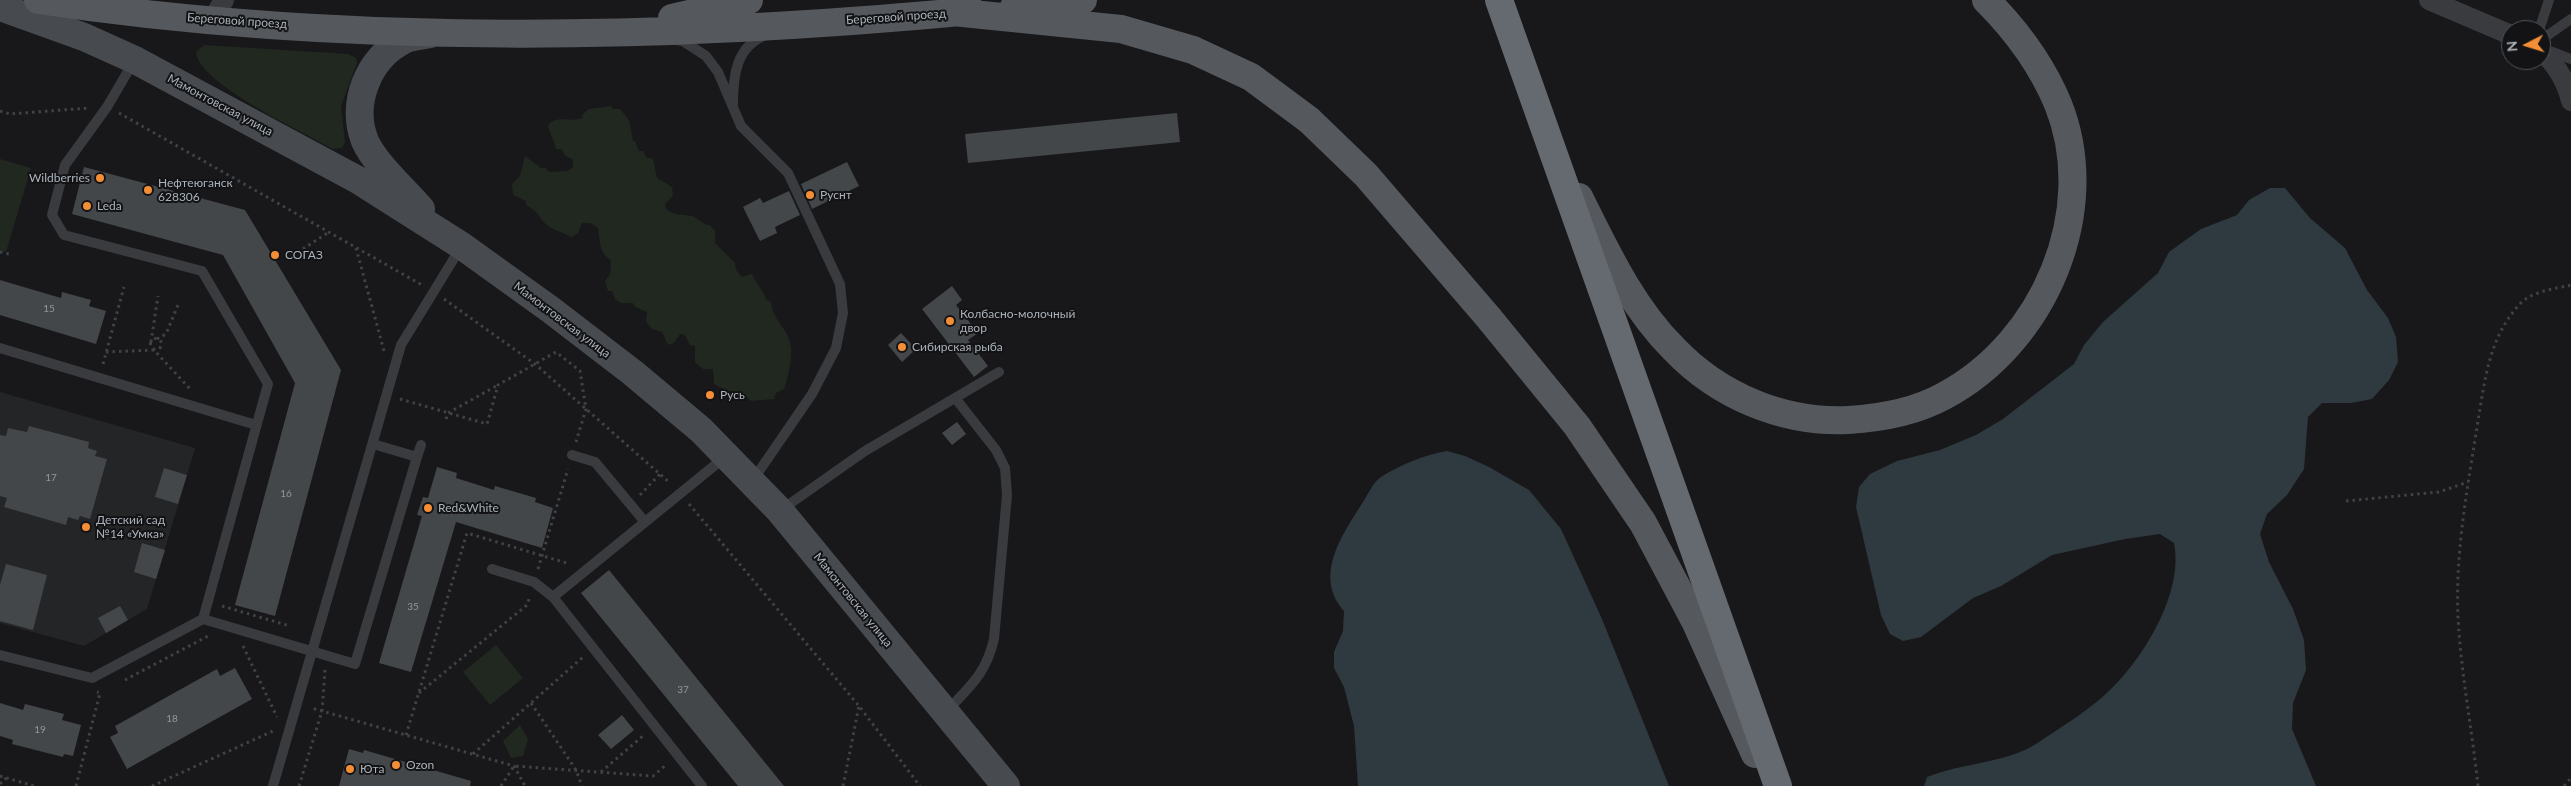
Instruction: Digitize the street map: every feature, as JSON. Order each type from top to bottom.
[{"type":"highway","points":[[1498,0],[1778,786]]},
{"type":"main road","name":"Береговой проезд","points":[[38,0],[93,8],[218,10],[438,32],[605,34],[799,24],[1082,0]]},
{"type":"main road","points":[[605,34],[749,0]]},
{"type":"main road","points":[[1546,132],[1614,268],[1644,316],[1674,350],[1710,380],[1749,402],[1792,417],[1827,421],[1864,419],[1912,410],[1945,396],[1988,365],[2020,332],[2044,294],[2060,257],[2070,222],[2073,181],[2068,142],[2059,106],[2042,69],[2026,43],[1986,0]]},
{"type":"main road","points":[[953,12],[1121,29],[1184,48],[1251,77],[1309,120],[1366,175],[1488,317],[1577,426],[1643,523],[1696,623],[1770,786]]},
{"type":"street","points":[[2429,0],[2501,31]]},
{"type":"street","name":"Мамонтовская улица","points":[[0,7],[84,37],[135,60],[358,180],[452,240],[550,310],[633,374],[701,430],[780,511],[1006,786]]},
{"type":"street","points":[[438,32],[406,39],[388,49],[373,67],[364,87],[359,122],[366,143],[380,163],[452,240]]},
{"type":"street","points":[[2551,60],[2570,91]]},
{"type":"lane","points":[[2542,20],[2549,0]]},
{"type":"lane","points":[[2551,33],[2571,19]]},
{"type":"lane","points":[[732,110],[733,79],[736,65],[745,50],[760,38],[799,24]]},
{"type":"lane","points":[[605,34],[683,41],[706,56],[718,72],[732,110],[750,137],[788,173],[840,284],[843,313],[836,348],[812,394],[752,481]]},
{"type":"lane","points":[[2551,52],[2571,59]]},
{"type":"lane","points":[[135,60],[107,107],[65,165],[52,215],[64,235],[202,271],[268,384],[203,619]]},
{"type":"lane","points":[[273,786],[286,726],[312,651],[401,345],[434,292],[452,240]]},
{"type":"lane","points":[[0,348],[256,425]]},
{"type":"lane","points":[[780,511],[865,451],[999,372]]},
{"type":"lane","points":[[945,713],[978,677],[989,661],[994,639],[1007,495],[1005,468],[996,450],[956,399]]},
{"type":"lane","points":[[372,444],[417,457]]},
{"type":"lane","points":[[0,655],[92,678],[203,619],[355,664],[420,445]]},
{"type":"lane","points":[[572,455],[595,462],[645,522]]},
{"type":"lane","points":[[553,597],[727,456]]},
{"type":"lane","points":[[492,569],[534,582],[553,597],[702,786]]},
{"type":"path","points":[[0,111],[10,114],[107,107],[434,292],[535,364],[680,494],[859,706],[920,786]]},
{"type":"path","points":[[292,256],[329,232]]},
{"type":"path","points":[[356,247],[392,380],[399,399],[488,424],[498,385]]},
{"type":"path","points":[[0,252],[9,254]]},
{"type":"path","points":[[2478,786],[2462,674],[2458,614],[2461,537],[2487,366],[2503,326],[2520,303],[2540,292],[2571,285]]},
{"type":"path","points":[[102,367],[124,287]]},
{"type":"path","points":[[158,296],[150,345],[196,396]]},
{"type":"path","points":[[150,342],[166,334],[178,304]]},
{"type":"path","points":[[106,352],[158,350],[162,344],[157,339]]},
{"type":"path","points":[[446,419],[448,413],[535,364]]},
{"type":"path","points":[[2346,501],[2439,492],[2468,482]]},
{"type":"path","points":[[419,694],[527,605],[538,569]]},
{"type":"path","points":[[221,606],[290,626]]},
{"type":"path","points":[[152,786],[286,726],[234,628]]},
{"type":"path","points":[[473,754],[593,648]]},
{"type":"path","points":[[76,786],[100,693],[91,690]]},
{"type":"path","points":[[531,703],[576,770],[582,786]]},
{"type":"path","points":[[843,786],[859,706]]},
{"type":"path","points":[[299,786],[322,711]]},
{"type":"path","points":[[600,772],[655,726]]},
{"type":"path","points":[[501,786],[514,766],[653,776],[678,756]]},
{"type":"path","points":[[0,776],[34,786]]},
{"type":"path","points":[[0,784],[6,778]]},
{"type":"path","points":[[2564,786],[2571,778]]},
{"type":"shaded area","points":[[204,45],[348,54],[356,58],[357,63],[341,106],[345,142],[342,148],[333,149],[232,92],[214,78],[201,64],[196,52]]},
{"type":"shaded area","points":[[611,106],[613,109],[620,109],[629,120],[633,141],[635,141],[639,151],[643,151],[646,157],[653,159],[657,178],[672,187],[673,196],[665,204],[666,209],[675,214],[692,216],[710,225],[715,231],[715,243],[735,263],[736,270],[742,277],[752,274],[764,293],[766,300],[771,302],[774,313],[788,337],[791,347],[789,372],[784,389],[776,393],[774,399],[751,401],[746,396],[714,384],[713,369],[703,369],[695,362],[695,346],[690,345],[685,335],[680,334],[674,343],[668,345],[662,332],[652,329],[646,322],[647,312],[635,307],[633,303],[621,303],[615,299],[612,291],[608,291],[605,281],[610,274],[611,260],[602,250],[598,228],[590,223],[582,223],[578,233],[572,237],[549,227],[534,210],[526,205],[526,201],[513,195],[512,184],[520,176],[525,156],[541,168],[546,168],[549,172],[567,171],[573,167],[573,160],[566,156],[561,149],[556,149],[548,125],[560,119],[573,120],[582,118],[583,114],[589,109]]},
{"type":"shaded area","points":[[0,159],[31,168],[6,252],[0,251]]},
{"type":"shaded area","points":[[2270,188],[2285,188],[2310,218],[2345,248],[2367,290],[2388,318],[2396,337],[2398,362],[2389,380],[2372,399],[2351,403],[2322,403],[2308,417],[2304,469],[2287,495],[2267,514],[2260,534],[2269,562],[2293,609],[2304,640],[2306,670],[2293,703],[2292,729],[2316,786],[1924,786],[1927,777],[1951,769],[2013,755],[2028,748],[2081,714],[2109,691],[2148,643],[2167,603],[2176,562],[2174,543],[2160,534],[2125,539],[2052,555],[2001,586],[1973,598],[1921,637],[1903,641],[1890,634],[1881,615],[1856,507],[1859,487],[1870,474],[1897,461],[1940,450],[1976,435],[2003,419],[2074,364],[2084,345],[2103,322],[2158,273],[2169,252],[2201,229],[2237,215],[2249,200]]},
{"type":"shaded area","name":"Детский сад №14 «Умка»","points":[[0,392],[195,448],[147,609],[84,646],[0,623]]},
{"type":"shaded area","points":[[1447,451],[1465,456],[1489,467],[1529,490],[1561,529],[1602,619],[1669,786],[1358,786],[1354,726],[1344,687],[1334,668],[1334,652],[1343,631],[1344,611],[1335,598],[1331,584],[1334,556],[1347,528],[1378,479],[1412,461]]},
{"type":"shaded area","points":[[496,645],[523,678],[490,705],[463,672]]},
{"type":"shaded area","points":[[520,725],[528,739],[523,756],[511,758],[503,741]]},
{"type":"building","points":[[1177,113],[1180,142],[968,163],[965,134]]},
{"type":"building","points":[[847,162],[859,186],[812,209],[801,184]]},
{"type":"building","points":[[84,167],[245,210],[341,370],[275,616],[235,605],[295,383],[223,255],[72,214]]},
{"type":"building","points":[[789,191],[800,215],[775,227],[777,233],[760,241],[743,207],[760,198],[763,203]]},
{"type":"building","points":[[0,280],[61,298],[62,292],[91,300],[89,306],[106,311],[96,344],[0,315]]},
{"type":"building","name":"Колбасно-молочный двор","points":[[952,286],[962,300],[956,305],[978,333],[968,340],[988,366],[974,377],[922,309]]},
{"type":"building","name":"Сибирская рыба","points":[[901,333],[916,349],[902,362],[888,345]]},
{"type":"building","points":[[957,422],[966,434],[952,445],[942,433]]},
{"type":"building","points":[[29,426],[89,442],[88,448],[97,451],[95,456],[107,459],[90,519],[80,516],[78,520],[68,517],[66,525],[4,507],[7,498],[0,496],[0,435],[6,436],[8,428],[27,432]]},
{"type":"building","points":[[437,467],[457,473],[456,478],[494,490],[495,486],[536,498],[535,502],[553,508],[542,548],[456,522],[411,672],[379,663],[422,516],[417,515],[423,497],[428,498]]},
{"type":"building","points":[[164,468],[187,475],[178,504],[155,497]]},
{"type":"building","points":[[142,543],[165,550],[156,579],[134,572]]},
{"type":"building","points":[[6,564],[47,575],[33,630],[0,621],[0,585]]},
{"type":"building","points":[[609,570],[784,786],[738,786],[581,593]]},
{"type":"building","points":[[120,606],[128,620],[106,633],[98,618]]},
{"type":"building","points":[[235,668],[252,699],[127,769],[110,737],[118,733],[115,726],[217,669],[220,676]]},
{"type":"building","points":[[0,703],[23,710],[25,704],[64,714],[62,720],[81,725],[73,756],[64,754],[63,757],[12,744],[13,740],[0,736]]},
{"type":"building","points":[[622,715],[634,730],[611,749],[598,735]]},
{"type":"building","points":[[349,749],[363,753],[364,750],[471,781],[470,786],[339,786]]},
{"type":"place","name":"Wildberries","points":[[100,178]]},
{"type":"place","name":"Нефтеюганск 628306","points":[[148,190]]},
{"type":"place","name":"Руснт","points":[[810,195]]},
{"type":"place","name":"Leda","points":[[87,206]]},
{"type":"place","name":"СОГАЗ","points":[[275,255]]},
{"type":"place","name":"Колбасно-молочный двор","points":[[950,321]]},
{"type":"place","name":"Сибирская рыба","points":[[902,347]]},
{"type":"place","name":"Русь","points":[[710,395]]},
{"type":"place","name":"Red&White","points":[[428,508]]},
{"type":"place","name":"Детский сад №14 «Умка»","points":[[86,527]]},
{"type":"place","name":"Ozon","points":[[396,765]]},
{"type":"place","name":"Юта","points":[[350,769]]}]
